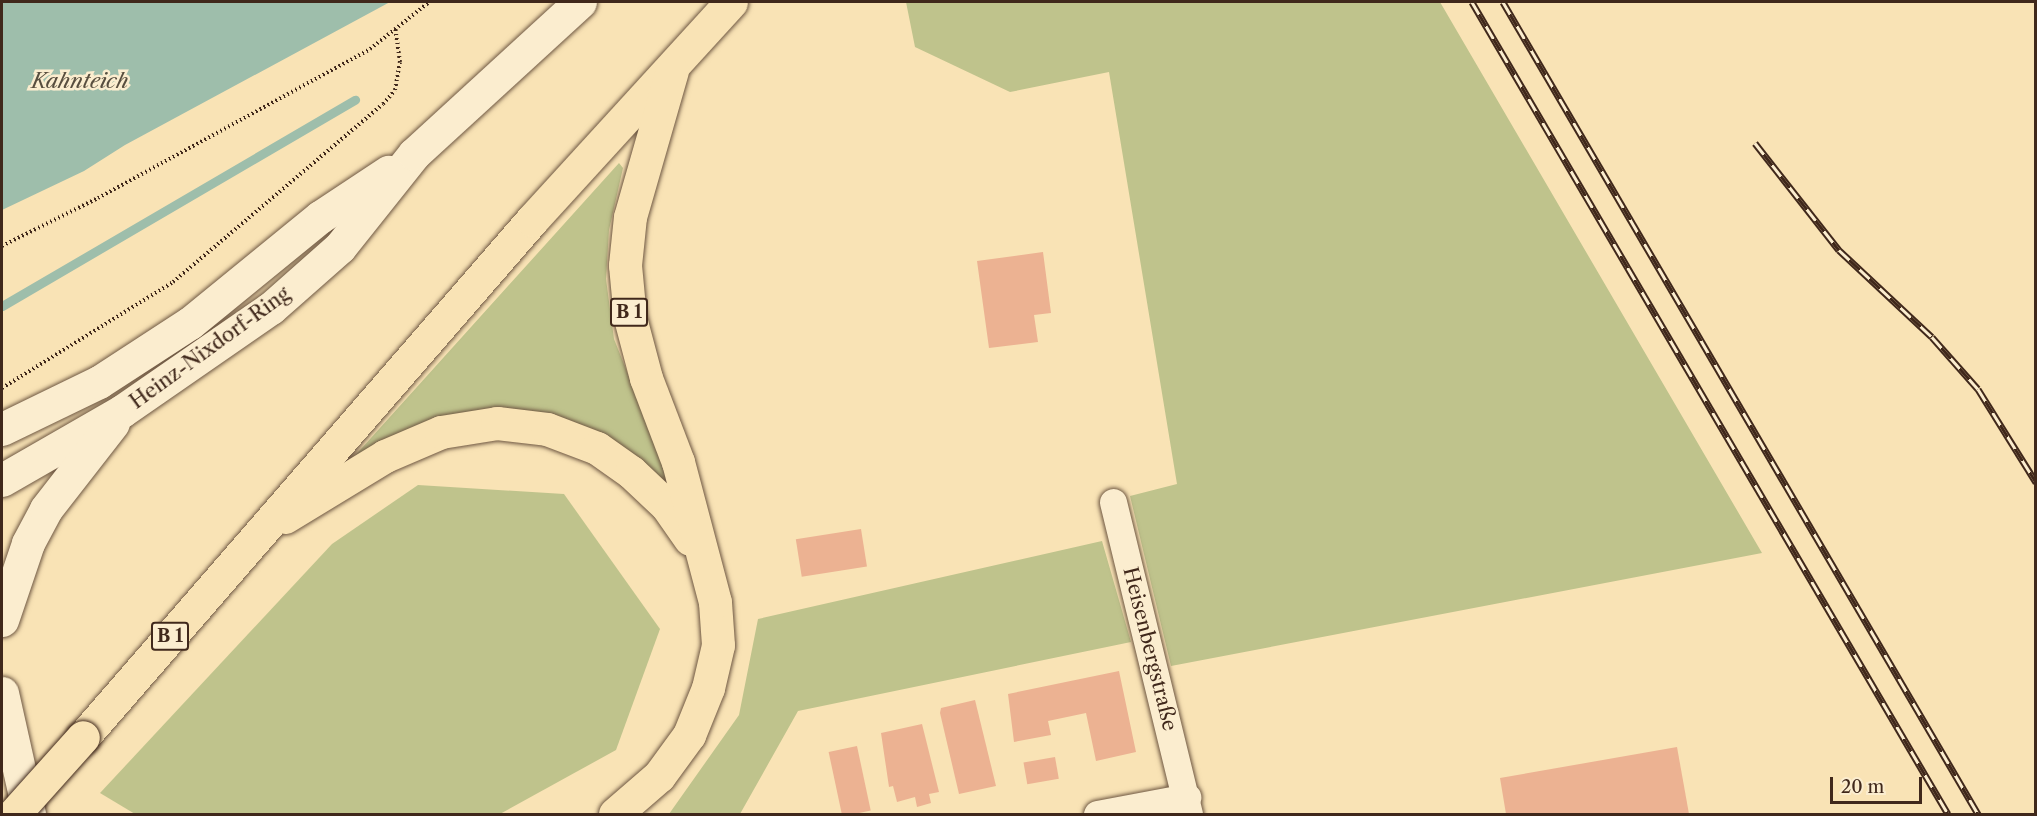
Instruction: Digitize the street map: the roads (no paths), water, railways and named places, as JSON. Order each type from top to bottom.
[{"type":"highway","name":"B 1","points":[[14,814],[675,61],[731,2]]},
{"type":"highway","name":"B 1","points":[[675,61],[630,217],[625,265],[630,318],[643,368],[678,462],[703,558]]},
{"type":"highway","points":[[258,534],[385,456],[441,432],[497,423],[547,429],[597,448],[631,472],[667,506],[703,558],[715,602],[718,645],[708,688],[689,735],[659,776],[615,814]]},
{"type":"main road","name":"Heinz-Nixdorf-Ring","points":[[2,429],[99,382],[190,323],[320,217],[414,154],[580,2]]},
{"type":"main road","name":"Heinz-Nixdorf-Ring","points":[[2,480],[122,411],[212,352],[280,300],[340,248],[414,154]]},
{"type":"main road","points":[[2,620],[28,543],[46,509],[122,411]]},
{"type":"main road","points":[[2,693],[29,814]]},
{"type":"street","name":"Heisenbergstraße","points":[[1097,814],[1188,806],[1113,502]]},
{"type":"water","name":"Kahnteich","points":[[2,2],[390,2],[125,145],[84,171],[2,210]]},
{"type":"waterway","points":[[2,306],[355,100]]},
{"type":"railway","points":[[1472,2],[1948,814]]},
{"type":"railway","points":[[1503,2],[1978,814]]},
{"type":"railway","points":[[1755,143],[1839,250],[1932,337],[1978,389],[2036,482]]}]
